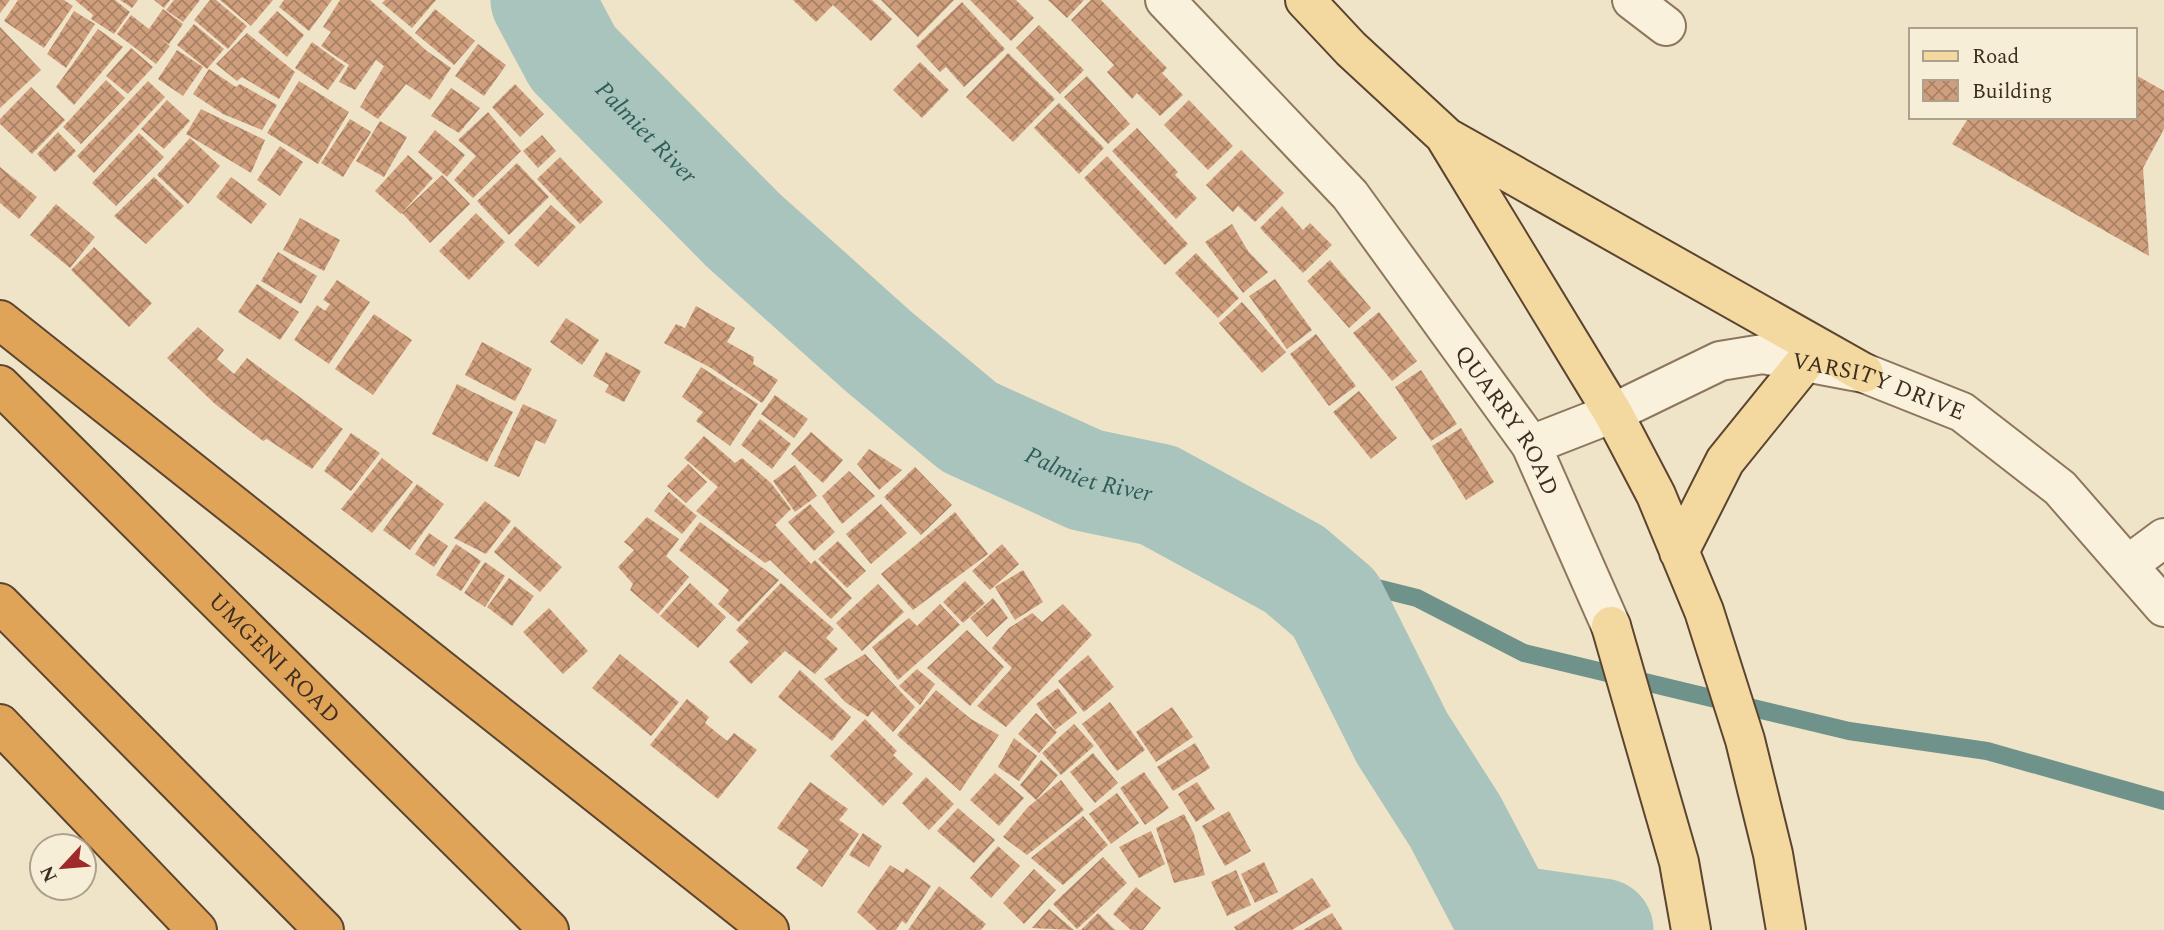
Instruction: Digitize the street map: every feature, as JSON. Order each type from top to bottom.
[{"type":"highway","points":[[0,320],[769,930]]},
{"type":"highway","name":"UMGENI ROAD","points":[[0,385],[549,930]]},
{"type":"highway","points":[[0,603],[324,930]]},
{"type":"highway","points":[[0,724],[197,930]]},
{"type":"main road","points":[[1305,0],[1351,49],[1444,135],[1864,373]]},
{"type":"main road","points":[[1444,135],[1613,413],[1656,495],[1704,611],[1745,740],[1773,855],[1786,930]]},
{"type":"main road","points":[[1679,552],[1725,461],[1805,362]]},
{"type":"main road","name":"QUARRY ROAD","points":[[1611,626],[1679,862],[1691,930]]},
{"type":"street","name":"QUARRY ROAD","points":[[1165,0],[1350,195],[1531,445],[1611,626]]},
{"type":"street","points":[[1632,0],[1665,26]]},
{"type":"street","name":"VARSITY DRIVE","points":[[1531,445],[1613,413],[1720,361],[1763,354],[1864,373],[1962,412],[2060,488],[2164,607]]},
{"type":"street","points":[[2129,564],[2164,538]]},
{"type":"building","points":[[0,0],[10,0],[0,13]]},
{"type":"building","points":[[18,0],[64,0],[73,6],[44,48],[4,21]]},
{"type":"building","points":[[75,0],[115,0],[130,12],[114,34],[91,19],[93,15]]},
{"type":"building","points":[[120,0],[138,0],[132,8]]},
{"type":"building","points":[[154,0],[170,0],[164,8]]},
{"type":"building","points":[[174,0],[200,0],[183,22],[166,10]]},
{"type":"building","points":[[210,0],[216,0],[247,26],[228,49],[194,20]]},
{"type":"building","points":[[220,0],[273,0],[251,26]]},
{"type":"building","points":[[284,0],[332,0],[309,31],[279,7]]},
{"type":"building","points":[[340,0],[370,0],[427,51],[451,68],[430,100],[406,84],[378,119],[360,107],[384,66],[376,60],[355,90],[339,82],[349,65],[321,46],[331,32],[323,27]]},
{"type":"building","points":[[385,0],[436,0],[412,28],[382,3]]},
{"type":"building","points":[[793,0],[872,0],[892,19],[871,41],[833,5],[816,22]]},
{"type":"building","points":[[881,0],[954,0],[918,37]]},
{"type":"building","points":[[970,0],[1016,0],[1034,18],[1011,41]]},
{"type":"building","points":[[1048,0],[1084,0],[1067,18]]},
{"type":"building","points":[[1091,0],[1101,0],[1167,68],[1162,73],[1183,95],[1160,116],[1137,93],[1132,99],[1107,72],[1114,65],[1071,20]]},
{"type":"building","points":[[962,2],[1005,49],[964,87],[946,67],[940,72],[916,46]]},
{"type":"building","points":[[163,9],[183,24],[169,44],[161,39],[170,46],[156,64],[117,34],[131,15],[149,29]]},
{"type":"building","points":[[435,9],[475,41],[454,65],[415,33]]},
{"type":"building","points":[[74,11],[95,24],[66,68],[47,54]]},
{"type":"building","points":[[277,11],[304,35],[287,57],[258,32]]},
{"type":"building","points":[[194,24],[224,49],[207,69],[177,45]]},
{"type":"building","points":[[1039,25],[1084,70],[1060,94],[1016,48]]},
{"type":"building","points":[[0,27],[41,70],[0,108]]},
{"type":"building","points":[[98,29],[123,47],[74,105],[56,87]]},
{"type":"building","points":[[247,33],[295,72],[279,99],[242,77],[237,81],[216,64]]},
{"type":"building","points":[[312,42],[345,66],[328,90],[295,68]]},
{"type":"building","points":[[478,44],[506,65],[484,96],[455,76]]},
{"type":"building","points":[[131,48],[153,67],[128,94],[106,76]]},
{"type":"building","points":[[177,50],[203,67],[183,96],[158,79]]},
{"type":"building","points":[[1008,53],[1055,99],[1013,142],[966,97]]},
{"type":"building","points":[[920,62],[949,90],[922,118],[893,90]]},
{"type":"building","points":[[209,69],[236,87],[240,84],[277,105],[262,130],[223,114],[193,94]]},
{"type":"building","points":[[2136,75],[2164,91],[2164,129],[2143,168],[2149,256],[1952,144],[1968,119],[2136,119]]},
{"type":"building","points":[[1087,76],[1130,124],[1108,144],[1064,97]]},
{"type":"building","points":[[106,80],[125,98],[81,144],[63,127]]},
{"type":"building","points":[[148,81],[165,97],[94,173],[77,156]]},
{"type":"building","points":[[299,81],[349,112],[318,164],[267,133]]},
{"type":"building","points":[[515,84],[544,114],[520,137],[492,107]]},
{"type":"building","points":[[31,87],[65,120],[32,154],[0,124],[0,119]]},
{"type":"building","points":[[451,88],[480,108],[459,133],[431,116]]},
{"type":"building","points":[[167,100],[190,121],[164,149],[141,129]]},
{"type":"building","points":[[1189,100],[1233,146],[1208,170],[1164,125]]},
{"type":"building","points":[[1059,103],[1104,148],[1079,174],[1034,128]]},
{"type":"building","points":[[201,109],[265,140],[251,173],[186,134]]},
{"type":"building","points":[[488,112],[521,151],[473,198],[454,180],[476,156],[458,140]]},
{"type":"building","points":[[350,119],[371,132],[343,177],[321,163]]},
{"type":"building","points":[[380,121],[407,137],[384,177],[356,161]]},
{"type":"building","points":[[1137,128],[1178,172],[1175,175],[1197,198],[1176,219],[1112,151]]},
{"type":"building","points":[[435,130],[465,155],[447,177],[418,152]]},
{"type":"building","points":[[58,132],[76,151],[55,172],[37,154]]},
{"type":"building","points":[[139,133],[164,157],[116,206],[92,183]]},
{"type":"building","points":[[542,135],[556,151],[538,168],[523,151]]},
{"type":"building","points":[[190,138],[220,166],[188,204],[157,175]]},
{"type":"building","points":[[280,146],[303,162],[280,196],[257,180]]},
{"type":"building","points":[[1241,150],[1284,193],[1255,222],[1238,206],[1233,212],[1206,185]]},
{"type":"building","points":[[408,155],[433,178],[401,214],[375,191]]},
{"type":"building","points":[[1107,156],[1188,244],[1165,265],[1084,178]]},
{"type":"building","points":[[560,157],[603,202],[580,224],[537,179]]},
{"type":"building","points":[[517,163],[549,197],[509,235],[477,201]]},
{"type":"building","points":[[0,167],[37,197],[19,219],[0,203]]},
{"type":"building","points":[[442,175],[470,204],[430,243],[402,213]]},
{"type":"building","points":[[154,177],[184,206],[146,244],[114,216]]},
{"type":"building","points":[[231,177],[267,204],[251,224],[216,197]]},
{"type":"building","points":[[56,204],[95,237],[70,268],[30,235]]},
{"type":"building","points":[[551,205],[576,227],[538,267],[514,245]]},
{"type":"building","points":[[1282,206],[1303,230],[1310,223],[1332,245],[1303,273],[1260,228]]},
{"type":"building","points":[[476,213],[505,242],[469,280],[439,251]]},
{"type":"building","points":[[300,218],[340,240],[324,271],[283,250]]},
{"type":"building","points":[[1232,224],[1248,251],[1268,272],[1243,293],[1205,242]]},
{"type":"building","points":[[94,247],[152,303],[129,327],[71,270]]},
{"type":"building","points":[[278,252],[317,276],[301,304],[261,281]]},
{"type":"building","points":[[1196,253],[1239,298],[1218,318],[1175,273]]},
{"type":"building","points":[[1330,260],[1371,308],[1349,328],[1307,281]]},
{"type":"building","points":[[1275,279],[1312,330],[1287,349],[1249,296]]},
{"type":"building","points":[[337,280],[370,302],[329,364],[294,340],[317,305],[325,311],[330,304],[323,300]]},
{"type":"building","points":[[257,284],[299,312],[280,340],[238,312]]},
{"type":"building","points":[[1242,302],[1286,352],[1262,373],[1219,323]]},
{"type":"building","points":[[696,306],[735,328],[727,342],[754,357],[753,364],[778,380],[762,403],[711,368],[664,343],[676,324],[685,328]]},
{"type":"building","points":[[1379,312],[1417,361],[1392,381],[1353,333]]},
{"type":"building","points":[[374,314],[412,340],[373,395],[335,369]]},
{"type":"building","points":[[566,318],[599,340],[582,365],[550,342]]},
{"type":"building","points":[[198,327],[224,350],[217,359],[234,374],[247,358],[343,429],[312,469],[267,439],[263,441],[215,404],[167,358]]},
{"type":"building","points":[[1316,334],[1356,386],[1329,406],[1290,354]]},
{"type":"building","points":[[482,342],[532,369],[515,401],[465,375]]},
{"type":"building","points":[[606,352],[641,371],[624,402],[605,392],[609,385],[593,376]]},
{"type":"building","points":[[701,367],[758,404],[730,446],[696,421],[703,412],[682,397]]},
{"type":"building","points":[[1421,370],[1457,424],[1431,441],[1395,387]]},
{"type":"building","points":[[457,384],[513,412],[487,462],[432,434]]},
{"type":"building","points":[[1359,391],[1397,438],[1371,459],[1333,412]]},
{"type":"building","points":[[775,395],[808,419],[794,438],[761,414]]},
{"type":"building","points":[[523,404],[557,420],[545,444],[536,440],[519,477],[494,466]]},
{"type":"building","points":[[760,419],[791,444],[772,469],[741,445]]},
{"type":"building","points":[[1461,428],[1494,482],[1466,500],[1432,446]]},
{"type":"building","points":[[811,432],[843,460],[823,483],[791,454]]},
{"type":"building","points":[[351,433],[380,453],[351,491],[324,471]]},
{"type":"building","points":[[704,436],[735,463],[742,458],[771,483],[791,509],[775,525],[811,564],[815,560],[852,598],[831,619],[770,560],[765,563],[696,511],[718,487],[684,458]]},
{"type":"building","points":[[869,449],[902,470],[879,490],[857,464]]},
{"type":"building","points":[[382,458],[413,482],[372,533],[341,509]]},
{"type":"building","points":[[688,464],[707,482],[686,503],[667,486]]},
{"type":"building","points":[[795,465],[817,496],[795,512],[773,481]]},
{"type":"building","points":[[915,467],[952,505],[921,535],[884,497]]},
{"type":"building","points":[[849,471],[875,496],[842,524],[822,496]]},
{"type":"building","points":[[417,484],[444,504],[410,550],[383,530]]},
{"type":"building","points":[[669,492],[697,516],[682,534],[654,511]]},
{"type":"building","points":[[485,501],[511,521],[486,554],[454,538]]},
{"type":"building","points":[[810,504],[835,532],[814,551],[788,522]]},
{"type":"building","points":[[881,504],[907,533],[871,564],[846,534]]},
{"type":"building","points":[[955,512],[988,554],[913,610],[881,574]]},
{"type":"building","points":[[647,517],[679,539],[666,556],[689,577],[658,614],[630,590],[633,584],[618,567],[634,550],[624,542]]},
{"type":"building","points":[[700,522],[779,580],[739,622],[718,604],[729,590],[679,550]]},
{"type":"building","points":[[515,526],[562,567],[540,592],[494,552]]},
{"type":"building","points":[[429,533],[448,546],[434,567],[415,554]]},
{"type":"building","points":[[838,541],[866,571],[847,588],[818,559]]},
{"type":"building","points":[[456,544],[481,561],[461,591],[436,575]]},
{"type":"building","points":[[1002,544],[1019,564],[990,590],[972,571]]},
{"type":"building","points":[[485,562],[505,576],[485,607],[464,593]]},
{"type":"building","points":[[1023,570],[1043,602],[1015,620],[995,587]]},
{"type":"building","points":[[509,578],[534,596],[512,626],[487,607]]},
{"type":"building","points":[[965,581],[985,603],[963,623],[943,602]]},
{"type":"building","points":[[690,583],[726,617],[698,648],[660,616]]},
{"type":"building","points":[[781,583],[834,629],[826,638],[838,649],[815,674],[785,651],[751,684],[729,662],[749,642],[736,630]]},
{"type":"building","points":[[878,584],[904,612],[862,651],[836,623]]},
{"type":"building","points":[[993,598],[1008,618],[987,637],[970,618]]},
{"type":"building","points":[[940,604],[960,625],[898,680],[872,647],[909,618],[917,626]]},
{"type":"building","points":[[1063,604],[1092,635],[1006,727],[977,706],[1012,668],[992,648],[1009,628],[1032,613],[1042,622]]},
{"type":"building","points":[[549,608],[588,651],[563,674],[523,632]]},
{"type":"building","points":[[967,630],[1004,667],[970,706],[927,668]]},
{"type":"building","points":[[620,654],[679,702],[651,736],[592,688]]},
{"type":"building","points":[[865,654],[915,707],[893,732],[872,711],[868,717],[845,702],[824,679]]},
{"type":"building","points":[[1088,655],[1114,687],[1084,712],[1058,681]]},
{"type":"building","points":[[917,669],[935,684],[920,705],[899,686]]},
{"type":"building","points":[[800,670],[851,717],[832,741],[778,697]]},
{"type":"building","points":[[1058,688],[1077,713],[1055,730],[1036,704]]},
{"type":"building","points":[[936,690],[971,719],[999,735],[960,791],[897,735]]},
{"type":"building","points":[[687,699],[709,717],[705,723],[727,741],[734,733],[757,750],[718,799],[650,745]]},
{"type":"building","points":[[1110,702],[1145,750],[1117,771],[1082,724]]},
{"type":"building","points":[[1172,707],[1193,737],[1156,762],[1136,732]]},
{"type":"building","points":[[1036,713],[1057,732],[1039,753],[1018,734]]},
{"type":"building","points":[[865,719],[897,751],[893,755],[913,774],[883,806],[830,756]]},
{"type":"building","points":[[1074,724],[1094,746],[1061,775],[1042,753]]},
{"type":"building","points":[[1014,738],[1037,756],[1019,781],[998,767]]},
{"type":"building","points":[[1195,743],[1210,768],[1173,791],[1157,767]]},
{"type":"building","points":[[1093,753],[1118,783],[1095,803],[1070,772]]},
{"type":"building","points":[[1041,760],[1058,775],[1036,800],[1020,785]]},
{"type":"building","points":[[1144,772],[1169,808],[1145,825],[1120,788]]},
{"type":"building","points":[[995,773],[1024,798],[999,826],[970,800]]},
{"type":"building","points":[[926,777],[954,804],[929,830],[902,803]]},
{"type":"building","points":[[1061,780],[1084,810],[1027,855],[1003,837],[1028,807]]},
{"type":"building","points":[[810,782],[848,809],[839,820],[859,834],[822,887],[796,868],[809,850],[777,828]]},
{"type":"building","points":[[1197,782],[1215,809],[1196,822],[1178,794]]},
{"type":"building","points":[[1117,793],[1139,823],[1111,844],[1089,814]]},
{"type":"building","points":[[958,808],[995,840],[974,863],[937,831]]},
{"type":"building","points":[[1229,811],[1251,851],[1225,866],[1202,826]]},
{"type":"building","points":[[1184,814],[1194,834],[1205,875],[1174,883],[1156,828]]},
{"type":"building","points":[[1083,816],[1108,845],[1063,885],[1031,858]]},
{"type":"building","points":[[1151,831],[1165,864],[1139,878],[1119,847]]},
{"type":"building","points":[[863,833],[882,846],[869,867],[849,855]]},
{"type":"building","points":[[998,846],[1020,866],[991,898],[970,878]]},
{"type":"building","points":[[1103,857],[1127,883],[1077,929],[1053,904]]},
{"type":"building","points":[[1264,862],[1278,892],[1255,903],[1241,874]]},
{"type":"building","points":[[890,865],[903,873],[906,868],[931,886],[906,924],[902,921],[896,930],[877,930],[857,912]]},
{"type":"building","points":[[1034,869],[1056,890],[1024,924],[1003,903]]},
{"type":"building","points":[[1236,870],[1251,905],[1227,916],[1211,882]]},
{"type":"building","points":[[1312,878],[1331,906],[1292,930],[1236,930],[1234,927]]},
{"type":"building","points":[[939,886],[986,924],[981,930],[908,930]]},
{"type":"building","points":[[1136,887],[1161,908],[1143,930],[1131,930],[1113,914]]},
{"type":"building","points":[[1049,909],[1074,930],[1032,928]]},
{"type":"building","points":[[1098,913],[1115,930],[1081,930]]},
{"type":"building","points":[[1332,913],[1343,930],[1303,930]]},
{"type":"waterway","name":"Palmiet River","points":[[542,0],[573,58],[743,230],[878,351],[969,427],[1086,480],[1158,495],[1294,569],[1335,604],[1402,738],[1455,821],[1505,916],[1602,930]]},
{"type":"waterway","points":[[1309,581],[1357,583],[1417,598],[1524,653],[1849,731],[1987,751],[2164,801]]}]
